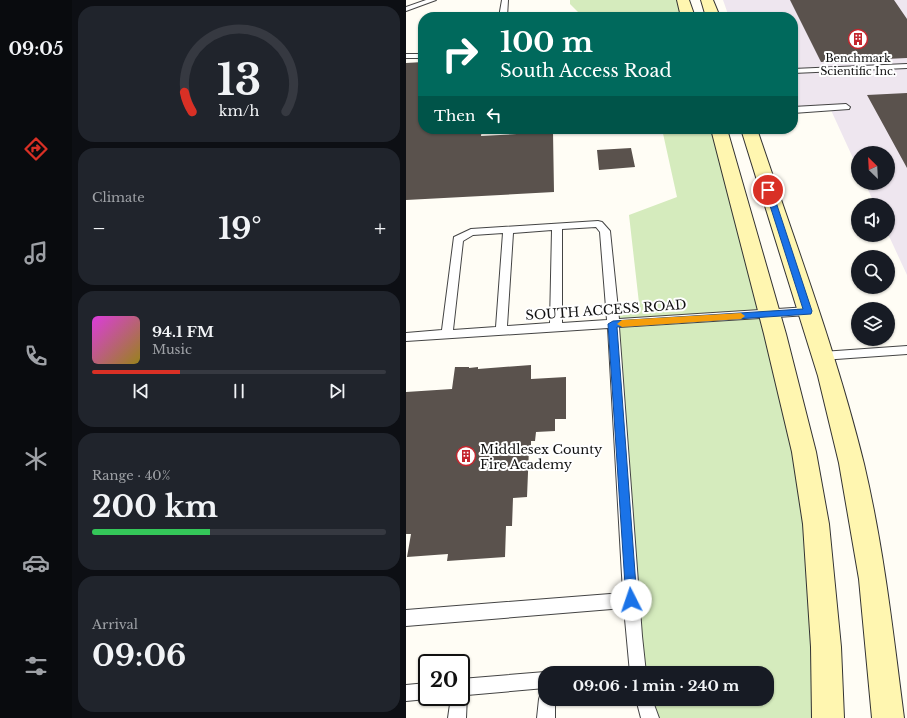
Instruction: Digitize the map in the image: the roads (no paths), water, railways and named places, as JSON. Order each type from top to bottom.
[{"type":"main road","points":[[683,0],[687,12]]},
{"type":"main road","points":[[707,0],[711,12]]},
{"type":"main road","points":[[720,134],[770,314],[797,420],[816,524],[826,646],[828,718]]},
{"type":"main road","points":[[751,134],[822,356],[843,431],[865,528],[879,624],[888,718]]},
{"type":"lane","points":[[406,9],[432,0]]},
{"type":"lane","points":[[504,12],[505,0]]},
{"type":"lane","points":[[406,56],[418,56]]},
{"type":"lane","points":[[798,71],[907,66]]},
{"type":"lane","points":[[798,110],[846,107]]},
{"type":"lane","points":[[447,335],[458,239],[471,232],[598,224],[605,231],[613,324],[631,600],[637,666]]},
{"type":"lane","points":[[556,328],[557,227]]},
{"type":"lane","points":[[501,331],[508,230]]},
{"type":"lane","name":"SOUTH ACCESS ROAD","points":[[406,337],[808,311]]},
{"type":"lane","points":[[822,356],[907,350]]},
{"type":"lane","points":[[406,618],[631,600]]},
{"type":"lane","points":[[470,687],[538,681]]},
{"type":"lane","points":[[406,692],[418,691]]},
{"type":"lane","points":[[457,718],[458,706]]},
{"type":"lane","points":[[546,718],[547,706]]},
{"type":"lane","points":[[646,706],[650,718]]},
{"type":"place","name":"Benchmark Scientific Inc.","points":[[858,39]]},
{"type":"place","name":"Middlesex County Fire Academy","points":[[466,456]]}]
